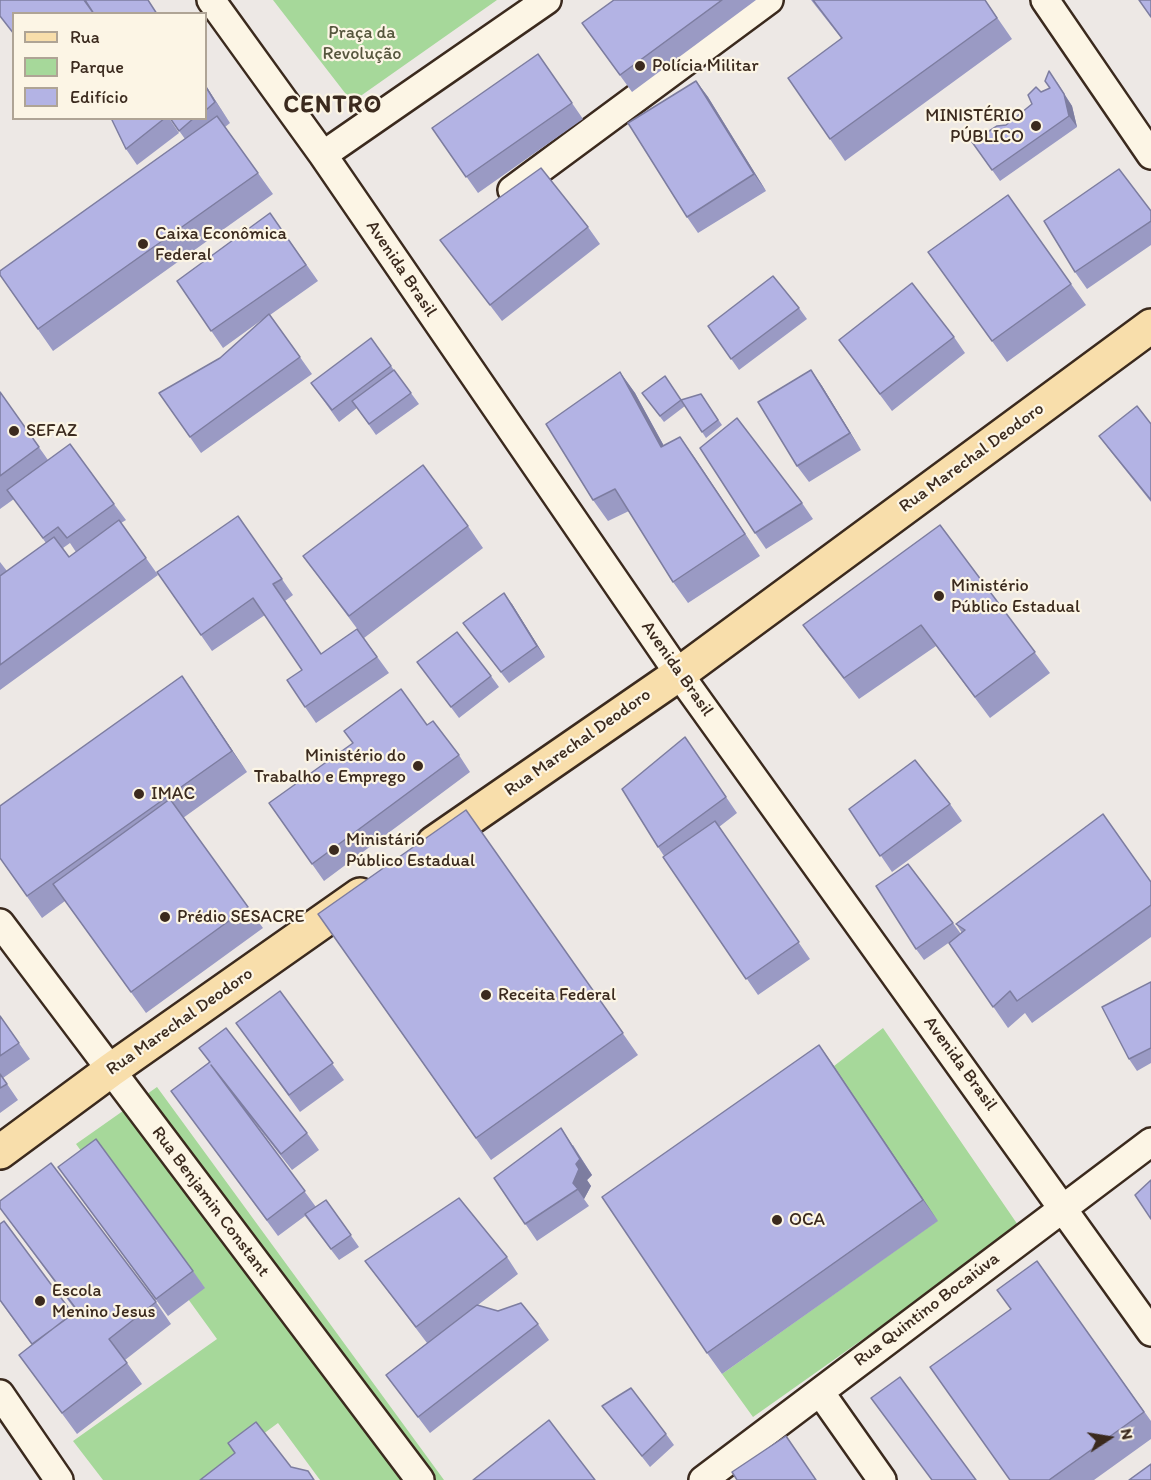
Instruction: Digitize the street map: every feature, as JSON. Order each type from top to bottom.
[{"type":"main road","name":"Rua Marechal Deodoro","points":[[413,858],[679,674],[1151,326]]},
{"type":"main road","name":"Rua Marechal Deodoro","points":[[0,1152],[111,1070],[383,879]]},
{"type":"street","name":"Avenida Brasil","points":[[211,0],[323,155],[679,674],[1151,1332]]},
{"type":"street","points":[[323,155],[547,0]]},
{"type":"street","points":[[488,208],[769,0]]},
{"type":"street","points":[[1045,0],[1151,155]]},
{"type":"street","name":"Rua Benjamin Constant","points":[[0,924],[420,1480]]},
{"type":"street","name":"Rua Quintino Bocaiúva","points":[[703,1480],[1034,1228],[1064,1209],[1151,1142]]},
{"type":"street","points":[[820,1392],[882,1480]]},
{"type":"street","points":[[0,1394],[59,1480]]},
{"type":"green space","name":"Praça da Revolução","points":[[273,0],[497,0],[352,102]]},
{"type":"green space","points":[[883,1028],[1020,1228],[753,1417],[722,1374],[937,1221],[834,1066]]},
{"type":"green space","points":[[157,1087],[444,1480],[320,1480],[278,1423],[201,1480],[103,1480],[73,1441],[217,1339],[76,1144]]},
{"type":"building","points":[[0,0],[84,0],[93,12],[12,12],[12,31],[0,16]]},
{"type":"building","points":[[85,0],[148,0],[156,12],[93,12]]},
{"type":"building","points":[[614,0],[722,0],[620,75],[582,23]]},
{"type":"building","points":[[813,0],[985,0],[997,18],[830,139],[788,78],[842,38]]},
{"type":"building","points":[[1139,0],[1151,0],[1151,17]]},
{"type":"building","points":[[538,54],[572,103],[466,177],[432,128]]},
{"type":"building","points":[[1049,71],[1064,94],[1069,116],[992,170],[972,142],[997,126],[1006,125],[1032,104],[1028,95],[1036,87],[1041,92],[1050,88],[1045,81]]},
{"type":"building","points":[[696,81],[754,174],[687,217],[628,123]]},
{"type":"building","points":[[207,89],[215,102],[207,109]]},
{"type":"building","name":"Caixa Econômica Federal","points":[[217,116],[258,173],[38,329],[0,275],[0,271]]},
{"type":"building","points":[[112,120],[162,120],[126,149]]},
{"type":"building","points":[[171,120],[192,120],[179,131]]},
{"type":"building","points":[[541,168],[588,227],[490,305],[440,240]]},
{"type":"building","points":[[1119,169],[1151,211],[1151,221],[1075,272],[1044,221]]},
{"type":"building","points":[[1008,195],[1071,284],[992,341],[928,252]]},
{"type":"building","points":[[270,213],[306,265],[211,331],[177,281]]},
{"type":"building","points":[[773,276],[799,308],[731,359],[708,326]]},
{"type":"building","points":[[912,283],[954,337],[880,394],[839,340]]},
{"type":"building","points":[[269,314],[300,357],[190,437],[159,393],[220,358]]},
{"type":"building","points":[[371,338],[391,366],[332,410],[311,383]]},
{"type":"building","points":[[394,370],[411,393],[369,424],[352,401]]},
{"type":"building","points":[[811,370],[850,433],[797,466],[758,402]]},
{"type":"building","points":[[620,372],[661,447],[680,437],[745,534],[673,582],[615,489],[593,500],[546,424]]},
{"type":"building","points":[[665,376],[681,400],[660,416],[642,393]]},
{"type":"building","points":[[0,392],[39,447],[0,476]]},
{"type":"building","points":[[701,394],[718,420],[702,432],[681,400]]},
{"type":"building","points":[[1137,406],[1151,424],[1151,500],[1099,436]]},
{"type":"building","points":[[737,418],[802,503],[755,533],[700,448]]},
{"type":"building","points":[[70,444],[114,504],[67,538],[58,527],[43,538],[7,490]]},
{"type":"building","points":[[423,465],[468,526],[349,616],[303,556]]},
{"type":"building","points":[[238,516],[282,579],[273,584],[321,654],[357,629],[377,657],[305,707],[287,680],[302,670],[253,598],[201,635],[157,572]]},
{"type":"building","points":[[119,520],[146,558],[0,665],[0,576],[54,537],[69,557]]},
{"type":"building","name":"Ministério Público Estadual","points":[[940,525],[1035,652],[975,697],[921,625],[844,678],[803,625]]},
{"type":"building","points":[[504,593],[537,646],[501,672],[463,623]]},
{"type":"building","points":[[457,632],[491,676],[451,707],[417,662]]},
{"type":"building","name":"IMAC","points":[[182,676],[232,751],[27,896],[0,858],[0,806]]},
{"type":"building","points":[[401,689],[427,725],[433,721],[459,755],[312,864],[269,803],[353,743],[344,731]]},
{"type":"building","points":[[685,737],[726,797],[658,847],[622,789]]},
{"type":"building","points":[[915,760],[950,804],[880,856],[849,809]]},
{"type":"building","name":"Prédio SESACRE","points":[[170,799],[248,907],[131,992],[53,884]]},
{"type":"building","name":"Receita Federal","points":[[466,810],[623,1033],[476,1138],[318,914]]},
{"type":"building","points":[[1103,814],[1151,882],[1151,905],[1017,1001],[1010,991],[993,1007],[949,943],[965,930],[956,924]]},
{"type":"building","points":[[715,821],[799,942],[746,979],[663,857]]},
{"type":"building","points":[[908,864],[953,923],[916,949],[876,886]]},
{"type":"building","points":[[1151,982],[1151,1048],[1129,1059],[1102,1007]]},
{"type":"building","points":[[280,991],[333,1063],[289,1095],[236,1023]]},
{"type":"building","points":[[0,1016],[19,1043],[0,1056]]},
{"type":"building","points":[[226,1028],[307,1133],[281,1154],[211,1065],[305,1191],[267,1220],[171,1091],[210,1062],[199,1048]]},
{"type":"building","name":"OCA","points":[[819,1045],[923,1200],[707,1353],[602,1197]]},
{"type":"building","points":[[0,1074],[7,1084],[0,1088]]},
{"type":"building","points":[[561,1128],[580,1159],[576,1164],[579,1169],[573,1183],[578,1189],[525,1224],[494,1178]]},
{"type":"building","points":[[96,1139],[193,1271],[156,1299],[58,1167]]},
{"type":"building","points":[[51,1163],[156,1302],[109,1339],[127,1363],[62,1413],[19,1355],[77,1310],[0,1208],[0,1201]]},
{"type":"building","points":[[1151,1180],[1151,1219],[1135,1195]]},
{"type":"building","points":[[459,1198],[507,1257],[416,1327],[365,1261]]},
{"type":"building","points":[[326,1200],[351,1235],[331,1249],[305,1214]]},
{"type":"building","points":[[4,1221],[73,1314],[32,1344],[0,1300],[0,1224]]},
{"type":"building","points":[[1037,1261],[1144,1412],[1049,1480],[1010,1480],[930,1367],[1011,1309],[997,1290]]},
{"type":"building","points":[[521,1303],[538,1324],[418,1417],[386,1375],[477,1305],[498,1311]]},
{"type":"building","points":[[900,1377],[976,1480],[932,1480],[871,1398]]},
{"type":"building","points":[[631,1388],[666,1434],[642,1456],[602,1406]]},
{"type":"building","points":[[549,1420],[595,1480],[473,1480]]},
{"type":"building","points":[[256,1422],[291,1467],[308,1471],[314,1480],[200,1480],[235,1453],[228,1443]]},
{"type":"building","points":[[786,1436],[816,1480],[737,1480],[732,1472]]},
{"type":"building","points":[[1151,1464],[1151,1480],[1129,1480]]},
{"type":"place","name":"Polícia Militar","points":[[640,66]]},
{"type":"place","name":"MINISTÉRIO PÚBLICO","points":[[1036,126]]},
{"type":"place","name":"Caixa Econômica Federal","points":[[143,244]]},
{"type":"place","name":"SEFAZ","points":[[14,431]]},
{"type":"place","name":"Ministério Público Estadual","points":[[939,596]]},
{"type":"place","name":"Ministério do Trabalho e Emprego","points":[[418,766]]},
{"type":"place","name":"IMAC","points":[[139,794]]},
{"type":"place","name":"Ministário Público Estadual","points":[[334,850]]},
{"type":"place","name":"Prédio SESACRE","points":[[165,917]]},
{"type":"place","name":"Receita Federal","points":[[486,995]]},
{"type":"place","name":"OCA","points":[[777,1220]]},
{"type":"place","name":"Escola Menino Jesus","points":[[40,1301]]},
{"type":"district","name":"CENTRO","points":[[333,106]]}]
